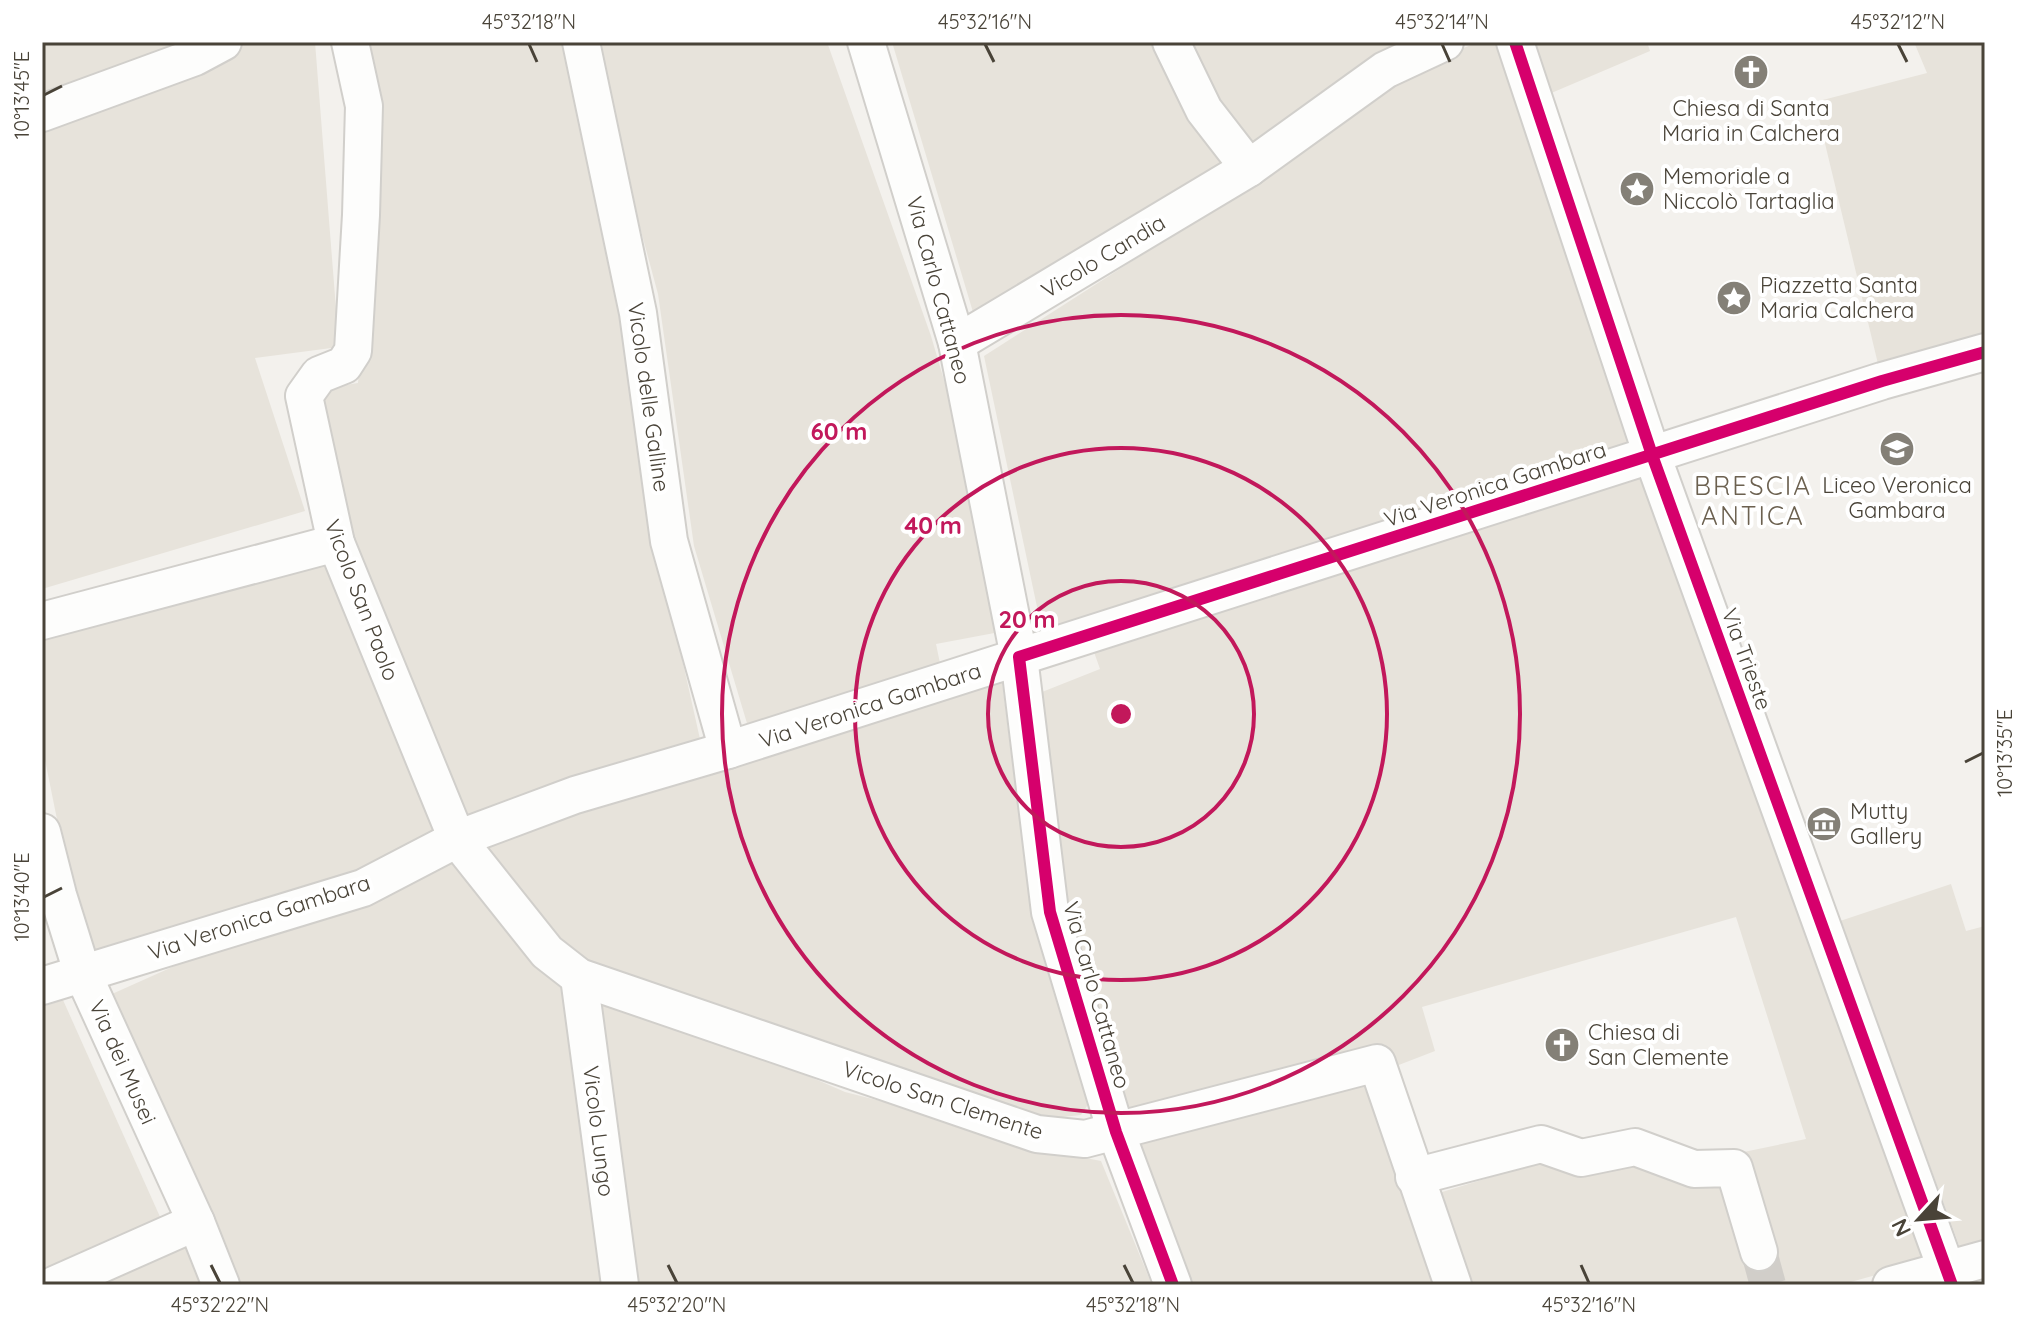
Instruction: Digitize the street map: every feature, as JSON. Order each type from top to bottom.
[{"type":"street","name":"Vicolo San Paolo","points":[[350,42],[364,106],[353,351],[344,365],[319,375],[304,396],[336,543],[457,839]]},
{"type":"street","name":"Vicolo delle Galline","points":[[581,42],[638,313],[669,541],[728,750]]},
{"type":"street","name":"Via Carlo Cattaneo","points":[[866,42],[957,343],[1019,657],[1050,912],[1100,1136],[1173,1285]]},
{"type":"street","points":[[1171,42],[1204,110],[1249,168]]},
{"type":"street","name":"Vicolo Candia","points":[[957,343],[1249,168],[1385,70],[1445,42]]},
{"type":"street","name":"Via Trieste","points":[[1515,42],[1652,455],[1949,1277]]},
{"type":"street","points":[[42,113],[203,47]]},
{"type":"street","name":"Via Veronica Gambara","points":[[42,986],[363,888],[457,839],[575,795],[728,750],[1882,381],[1985,352]]},
{"type":"street","points":[[42,621],[336,543]]},
{"type":"street","name":"Via dei Musei","points":[[42,832],[82,972],[196,1222],[221,1285]]},
{"type":"street","name":"Vicolo San Clemente","points":[[457,839],[547,952],[579,977],[1037,1134],[1100,1136],[1377,1063],[1453,1285]]},
{"type":"street","name":"Vicolo Lungo","points":[[579,977],[620,1285]]},
{"type":"street","points":[[1414,1177],[1541,1144],[1581,1158],[1635,1147],[1694,1169],[1734,1168],[1759,1252]]},
{"type":"street","points":[[54,1285],[196,1222]]},
{"type":"street","points":[[1891,1285],[1949,1277],[1985,1259]]},
{"type":"shaded area","points":[[42,42],[176,42],[178,50],[42,102]]},
{"type":"shaded area","points":[[245,42],[315,42],[339,347],[255,358],[305,511],[42,589],[42,119]]},
{"type":"shaded area","points":[[365,42],[570,42],[607,209],[657,547],[702,748],[460,824],[350,547],[320,389],[358,383],[371,221]]},
{"type":"shaded area","points":[[590,42],[827,42],[931,336],[970,468],[1005,631],[936,644],[941,668],[749,730],[694,546],[658,294]]},
{"type":"shaded area","points":[[892,42],[1153,42],[1181,96],[1226,166],[973,312]]},
{"type":"shaded area","points":[[1187,42],[1420,42],[1250,151],[1217,104]]},
{"type":"shaded area","points":[[1478,42],[1504,42],[1641,442],[1044,640],[984,356],[1299,154],[1406,72]]},
{"type":"shaded area","points":[[1531,42],[1647,42],[1650,51],[1549,94]]},
{"type":"shaded area","points":[[1914,42],[1985,42],[1985,337],[1879,368],[1815,102],[1927,73]]},
{"type":"shaded area","points":[[1640,475],[1926,1261],[1840,1285],[1461,1285],[1429,1196],[1633,1134],[1692,1156],[1739,1153],[1806,1139],[1736,917],[1422,1007],[1435,1051],[1391,1068],[1122,1114],[1055,902],[1037,694],[1100,669],[1094,652]]},
{"type":"shaded area","points":[[331,559],[443,841],[358,877],[95,957],[63,849],[42,745],[42,633]]},
{"type":"shaded area","points":[[1001,674],[1031,911],[1091,1093],[1081,1115],[1035,1120],[596,974],[550,945],[469,846]]},
{"type":"shaded area","points":[[455,848],[529,942],[542,972],[572,985],[609,1285],[231,1285],[112,994],[277,920]]},
{"type":"shaded area","points":[[1951,884],[1966,931],[1985,926],[1985,1249],[1963,1256],[1840,921]]},
{"type":"shaded area","points":[[585,993],[667,1015],[845,1092],[912,1109],[1040,1149],[1101,1161],[1152,1285],[631,1285]]},
{"type":"shaded area","points":[[63,1000],[165,1228],[42,1281],[42,1007]]},
{"type":"shaded area","points":[[1369,1077],[1442,1285],[1181,1285],[1133,1137]]},
{"type":"shaded area","points":[[187,1237],[207,1285],[74,1285]]},
{"type":"tunnel","points":[[1759,1252],[1768,1285]]},
{"type":"cycle path","points":[[1515,42],[1652,455],[1952,1285]]},
{"type":"cycle path","points":[[1173,1285],[1116,1132],[1050,912],[1019,657],[1882,381],[1985,352]]},
{"type":"place","name":"Chiesa di Santa Maria in Calchera","points":[[1751,72]]},
{"type":"place","name":"Memoriale a Niccolò Tartaglia","points":[[1637,189]]},
{"type":"place","name":"Piazzetta Santa Maria Calchera","points":[[1734,298]]},
{"type":"place","name":"Liceo Veronica Gambara","points":[[1897,449]]},
{"type":"place","name":"Mutty Gallery","points":[[1824,824]]},
{"type":"place","name":"Chiesa di San Clemente","points":[[1562,1045]]},
{"type":"district","name":"BRESCIA ANTICA","points":[[1753,501]]}]
